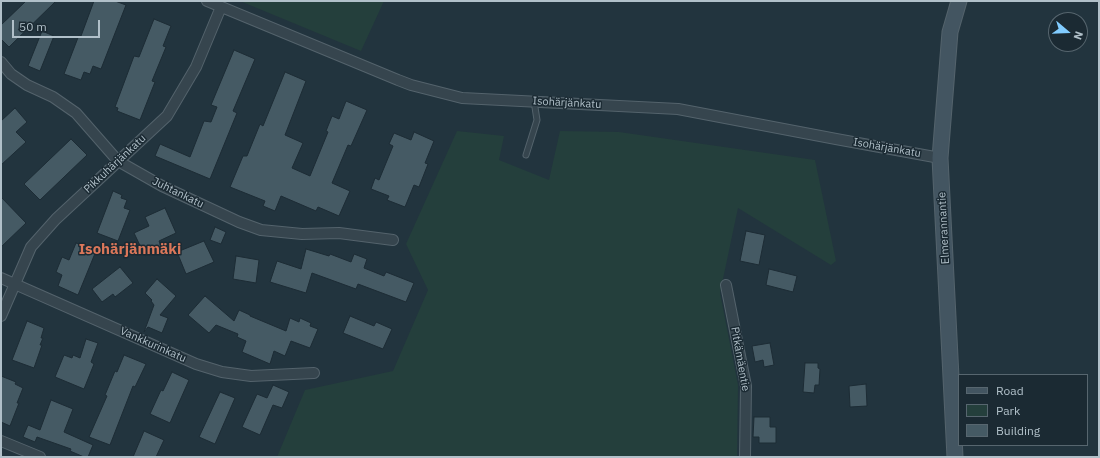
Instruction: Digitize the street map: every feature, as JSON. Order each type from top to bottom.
[{"type":"street","name":"Isohärjänkatu","points":[[207,1],[411,85],[462,98],[678,109],[940,158]]},
{"type":"street","name":"Elmerannantie","points":[[954,457],[940,158],[950,32],[959,1]]},
{"type":"street","name":"Pikkuhärjänkatu","points":[[1,316],[31,247],[56,220],[167,116],[196,67],[221,7]]},
{"type":"street","name":"Juhtankatu","points":[[1,62],[12,74],[27,85],[53,96],[76,113],[118,161],[162,186],[240,222],[261,230],[302,234],[339,233],[393,240]]},
{"type":"street","name":"Vankkurinkatu","points":[[1,278],[196,364],[222,372],[251,376],[314,373]]},
{"type":"street","name":"Pitkämäentie","points":[[726,285],[746,386],[745,457]]},
{"type":"street","points":[[1,441],[40,457]]},
{"type":"lane","points":[[526,155],[537,120],[534,101]]},
{"type":"green space","points":[[240,1],[384,1],[361,51]]},
{"type":"green space","points":[[457,131],[504,136],[499,160],[549,180],[560,131],[619,132],[815,160],[836,261],[831,265],[738,208],[720,293],[738,385],[737,457],[277,457],[305,390],[393,371],[428,290],[406,244]]},
{"type":"building","points":[[26,1],[56,1],[9,47],[1,39],[1,25]]},
{"type":"building","points":[[94,1],[115,1],[126,5],[101,69],[93,66],[90,74],[84,72],[81,80],[64,74],[79,35],[81,36]]},
{"type":"building","points":[[154,19],[171,26],[163,46],[166,47],[152,81],[155,82],[140,120],[117,111],[118,108],[115,107],[134,56],[139,57]]},
{"type":"building","points":[[42,31],[54,36],[40,71],[28,66]]},
{"type":"building","points":[[234,50],[255,59],[233,111],[237,113],[210,179],[155,156],[160,144],[190,157],[204,121],[211,122],[217,107],[211,105]]},
{"type":"building","points":[[285,72],[306,81],[285,135],[303,143],[292,168],[310,176],[328,132],[326,131],[332,116],[339,119],[346,101],[367,110],[351,146],[348,145],[332,183],[350,191],[339,216],[318,207],[316,211],[281,196],[275,211],[263,206],[265,201],[230,187],[243,156],[247,156],[260,124],[263,126]]},
{"type":"building","points":[[15,108],[27,122],[16,132],[26,142],[1,165],[1,121]]},
{"type":"building","points":[[414,132],[434,141],[425,163],[428,164],[419,187],[414,185],[405,207],[387,200],[389,196],[371,189],[375,178],[379,180],[393,146],[389,144],[394,133],[411,140]]},
{"type":"building","points":[[71,139],[87,155],[40,200],[24,184]]},
{"type":"building","points":[[113,191],[122,195],[121,198],[127,200],[124,208],[130,210],[118,241],[97,233]]},
{"type":"building","points":[[1,197],[26,223],[1,247]]},
{"type":"building","points":[[165,208],[176,233],[159,241],[162,248],[145,256],[134,233],[149,226],[145,217]]},
{"type":"building","points":[[215,227],[226,232],[221,244],[210,240]]},
{"type":"building","points":[[746,231],[765,235],[759,265],[740,261]]},
{"type":"building","points":[[204,241],[214,262],[186,274],[177,252]]},
{"type":"building","points":[[76,243],[96,251],[78,295],[58,286],[62,275],[56,272],[62,257],[69,260]]},
{"type":"building","points":[[306,249],[329,256],[330,254],[351,262],[354,254],[367,259],[364,268],[384,276],[386,272],[414,283],[406,302],[358,284],[356,289],[312,273],[306,293],[270,282],[277,261],[301,269]]},
{"type":"building","points":[[236,256],[259,260],[256,283],[233,279]]},
{"type":"building","points":[[120,267],[133,283],[115,297],[113,294],[102,302],[92,289]]},
{"type":"building","points":[[769,269],[797,276],[793,292],[766,285]]},
{"type":"building","points":[[157,279],[176,296],[160,315],[168,318],[162,333],[148,327],[144,332],[154,305],[151,301],[152,300],[145,293]]},
{"type":"building","points":[[205,296],[234,321],[239,310],[286,331],[290,318],[299,322],[300,318],[311,323],[310,326],[318,329],[310,348],[291,341],[285,356],[274,351],[270,364],[242,352],[246,341],[237,337],[238,334],[216,325],[209,333],[188,315]]},
{"type":"building","points":[[350,316],[374,326],[376,322],[392,329],[383,349],[343,333]]},
{"type":"building","points":[[27,321],[44,328],[41,338],[43,338],[40,345],[42,345],[34,368],[12,360]]},
{"type":"building","points":[[86,339],[98,343],[91,362],[94,364],[84,389],[55,377],[64,355],[72,358],[73,355],[80,358]]},
{"type":"building","points":[[770,343],[774,365],[764,367],[763,360],[755,362],[752,346]]},
{"type":"building","points":[[124,355],[146,364],[135,387],[133,386],[110,445],[89,437],[107,396],[105,395],[115,371],[117,372]]},
{"type":"building","points":[[805,363],[818,363],[818,368],[820,369],[819,385],[815,385],[814,393],[803,392]]},
{"type":"building","points":[[172,372],[189,380],[170,423],[150,414],[161,390],[163,391]]},
{"type":"building","points":[[1,376],[16,382],[15,384],[23,388],[10,426],[1,422]]},
{"type":"building","points":[[866,384],[867,406],[850,407],[849,386]]},
{"type":"building","points":[[273,385],[289,392],[282,408],[273,405],[260,435],[242,427],[257,394],[267,398]]},
{"type":"building","points":[[220,392],[235,398],[215,444],[199,437]]},
{"type":"building","points":[[51,400],[73,409],[64,432],[93,445],[88,457],[84,457],[70,451],[71,449],[37,437],[35,442],[23,437],[28,425],[40,430]]},
{"type":"building","points":[[754,417],[770,417],[770,427],[776,427],[776,443],[759,443],[759,437],[753,437]]},
{"type":"building","points":[[144,431],[164,440],[156,457],[133,457]]},
{"type":"district","name":"Isohärjänmäki","points":[[130,250]]}]
